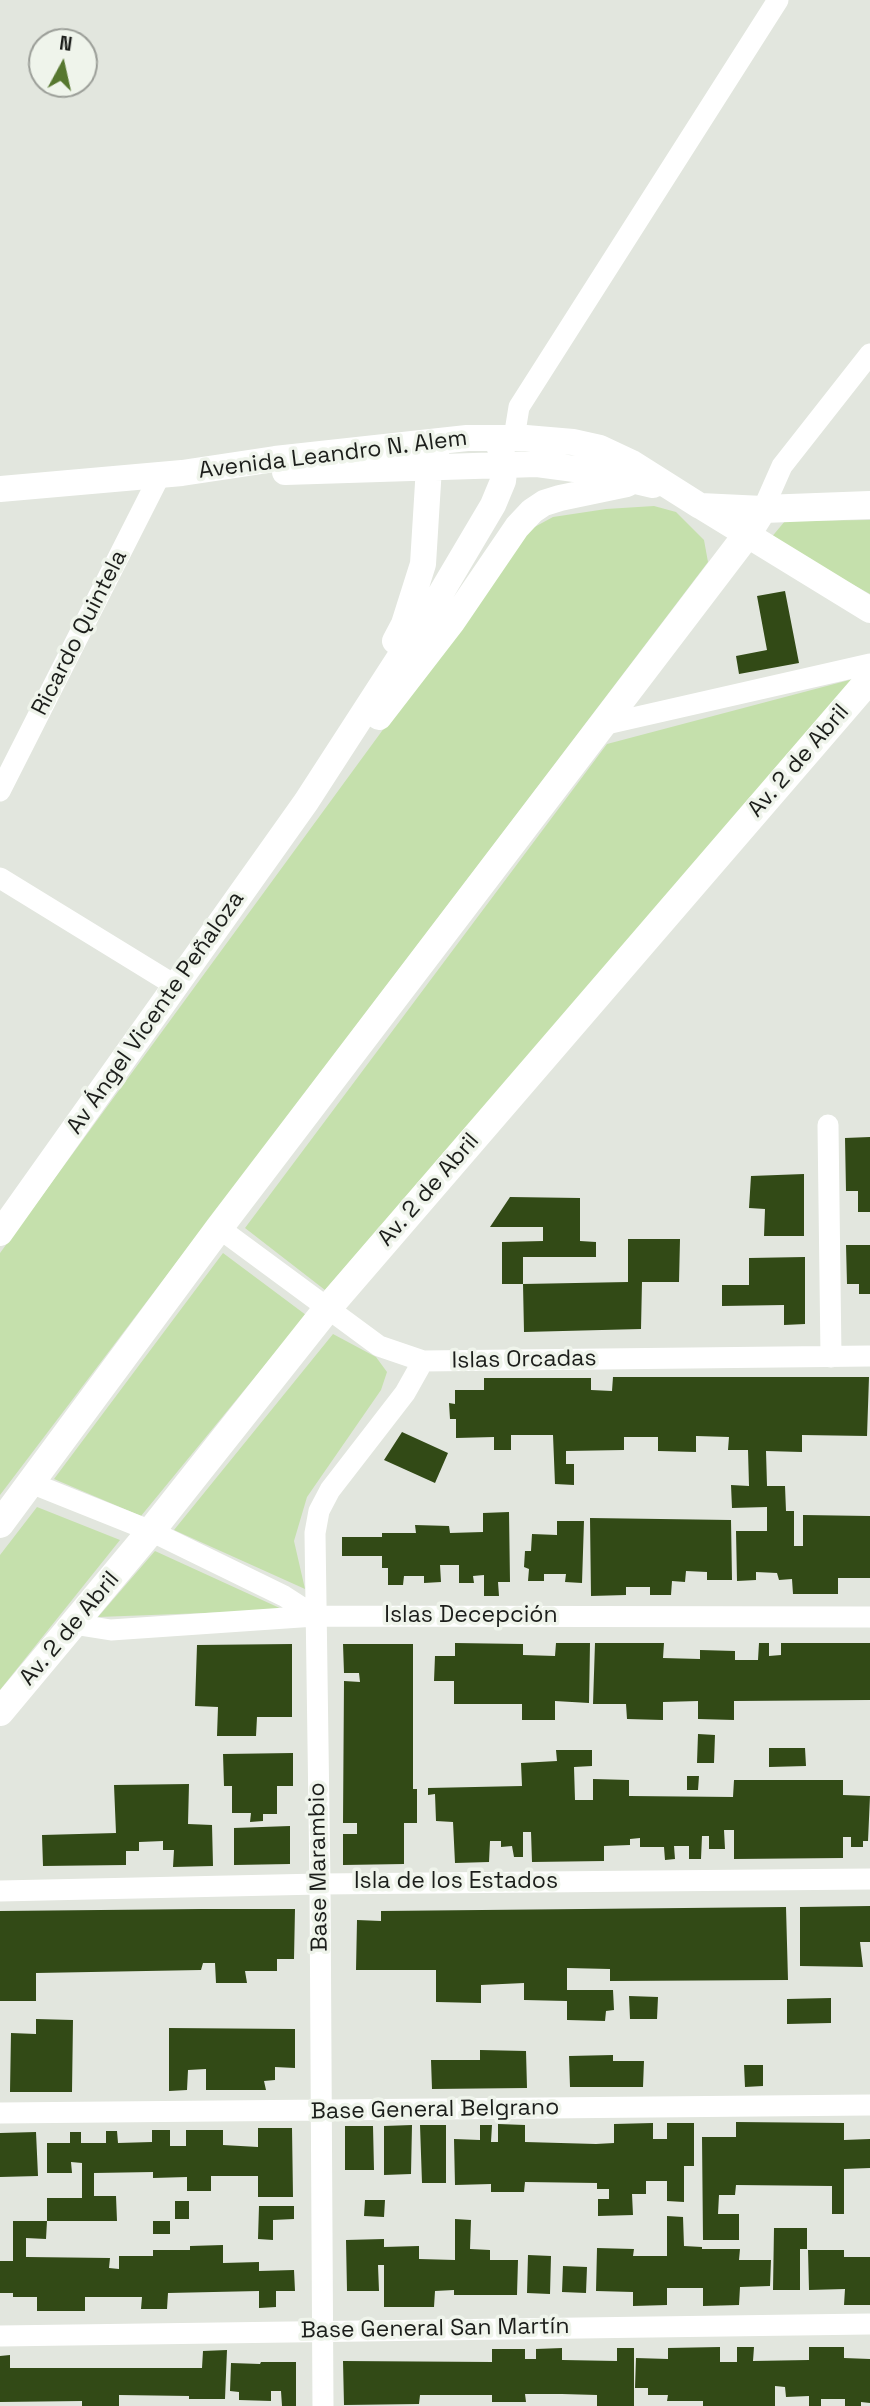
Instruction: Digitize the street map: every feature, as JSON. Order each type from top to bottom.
[{"type":"main road","points":[[0,1524],[219,1228],[746,536],[763,509],[870,505]]},
{"type":"main road","name":"Av. 2 de Abril","points":[[0,1712],[151,1531],[327,1310],[870,678]]},
{"type":"street","points":[[312,793],[332,751],[387,657],[408,613],[423,564],[431,459],[438,451],[494,438],[519,407],[778,0]]},
{"type":"street","points":[[763,509],[782,466],[870,354]]},
{"type":"street","points":[[312,793],[493,505],[503,481],[505,464],[499,444],[494,438]]},
{"type":"street","name":"Avenida Leandro N. Alem","points":[[171,474],[275,458],[494,438],[573,442],[600,448],[632,463],[700,506],[763,509]]},
{"type":"street","name":"Avenida Leandro N. Alem","points":[[171,474],[328,472],[505,464],[569,467],[670,489]]},
{"type":"street","points":[[0,489],[171,474]]},
{"type":"street","name":"Ricardo Quintela","points":[[0,791],[171,474]]},
{"type":"street","points":[[332,761],[358,743],[390,704],[453,621],[517,527],[533,511],[544,503],[560,498],[639,482]]},
{"type":"street","points":[[700,506],[870,610]]},
{"type":"street","points":[[602,725],[870,664]]},
{"type":"street","name":"Av Ángel Vicente Peñaloza","points":[[0,1233],[312,793]]},
{"type":"street","points":[[0,878],[176,986]]},
{"type":"street","points":[[828,1125],[831,1357]]},
{"type":"street","name":"Islas Orcadas","points":[[219,1228],[379,1346],[423,1361],[870,1356]]},
{"type":"street","name":"Base Marambio","points":[[323,2406],[315,1533],[319,1511],[330,1490],[405,1393],[423,1361]]},
{"type":"street","points":[[31,1483],[151,1531],[284,1596],[315,1616]]},
{"type":"street","name":"Islas Decepción","points":[[73,1624],[111,1630],[315,1616],[870,1617]]},
{"type":"street","name":"Isla de los Estados","points":[[0,1891],[320,1884],[870,1879]]},
{"type":"street","name":"Base General Belgrano","points":[[0,2113],[870,2105]]},
{"type":"street","name":"Base General San Martín","points":[[0,2336],[870,2324]]},
{"type":"green space","points":[[654,506],[676,512],[704,540],[708,562],[0,1495],[0,1253],[529,530],[553,517],[606,509]]},
{"type":"green space","points":[[870,520],[870,594],[770,539],[785,521]]},
{"type":"green space","points":[[857,678],[325,1290],[245,1228],[607,744]]},
{"type":"green space","points":[[223,1253],[306,1315],[141,1516],[54,1479]]},
{"type":"green space","points":[[333,1334],[376,1357],[387,1372],[381,1390],[307,1497],[294,1541],[305,1589],[174,1530]]},
{"type":"green space","points":[[37,1507],[120,1540],[0,1690],[0,1555]]},
{"type":"green space","points":[[155,1551],[284,1610],[98,1617]]},
{"type":"building","points":[[785,591],[799,663],[739,674],[736,656],[767,650],[757,596]]},
{"type":"building","points":[[870,1137],[870,1212],[858,1212],[858,1191],[846,1191],[845,1138]]},
{"type":"building","points":[[804,1174],[804,1236],[764,1236],[765,1209],[749,1208],[751,1176]]},
{"type":"building","points":[[510,1197],[580,1198],[580,1241],[596,1242],[596,1257],[523,1257],[523,1284],[502,1284],[502,1242],[543,1241],[543,1227],[490,1227]]},
{"type":"building","points":[[628,1239],[680,1239],[679,1282],[642,1282],[641,1329],[524,1332],[523,1284],[628,1282]]},
{"type":"building","points":[[846,1245],[870,1245],[870,1294],[859,1294],[859,1284],[847,1284]]},
{"type":"building","points":[[805,1257],[805,1324],[784,1325],[784,1305],[722,1306],[722,1285],[749,1285],[749,1258]]},
{"type":"building","points":[[613,1377],[869,1377],[867,1436],[802,1435],[802,1452],[766,1451],[767,1486],[785,1486],[786,1511],[794,1511],[794,1546],[803,1546],[803,1515],[870,1516],[870,1578],[838,1578],[838,1594],[793,1594],[792,1579],[779,1580],[777,1573],[756,1572],[756,1580],[737,1581],[736,1531],[767,1531],[767,1507],[732,1508],[731,1485],[749,1486],[748,1450],[728,1450],[729,1437],[696,1436],[696,1452],[658,1451],[658,1437],[624,1437],[624,1450],[566,1451],[566,1464],[574,1464],[574,1485],[555,1484],[553,1435],[511,1435],[511,1450],[494,1450],[494,1437],[456,1438],[456,1419],[450,1419],[449,1403],[455,1404],[455,1390],[484,1390],[484,1378],[591,1378],[591,1390],[612,1391]]},
{"type":"building","points":[[402,1432],[448,1453],[435,1483],[384,1460]]},
{"type":"building","points":[[509,1512],[510,1582],[498,1582],[499,1596],[484,1596],[484,1575],[473,1576],[474,1583],[459,1583],[459,1565],[440,1565],[441,1582],[424,1583],[424,1576],[404,1576],[403,1585],[388,1585],[388,1568],[382,1568],[382,1556],[342,1556],[342,1537],[382,1537],[382,1533],[416,1533],[415,1525],[449,1526],[450,1533],[483,1532],[483,1513]]},
{"type":"building","points":[[590,1518],[731,1520],[732,1580],[707,1580],[707,1572],[686,1571],[685,1582],[672,1581],[671,1595],[650,1595],[650,1587],[626,1587],[626,1595],[591,1596]]},
{"type":"building","points":[[557,1521],[584,1521],[582,1583],[565,1582],[566,1574],[544,1574],[544,1581],[528,1581],[529,1569],[524,1567],[525,1551],[531,1551],[532,1534],[557,1535]]},
{"type":"building","points":[[455,1643],[523,1644],[523,1655],[555,1656],[556,1643],[590,1643],[589,1703],[555,1701],[555,1720],[522,1720],[522,1704],[454,1704],[454,1681],[434,1681],[435,1656],[455,1656]]},
{"type":"building","points":[[595,1643],[664,1643],[663,1658],[700,1659],[700,1650],[735,1651],[735,1660],[758,1660],[759,1643],[769,1643],[769,1656],[781,1655],[781,1643],[870,1643],[870,1700],[734,1701],[734,1720],[698,1719],[698,1701],[663,1702],[663,1720],[627,1719],[626,1704],[593,1704]]},
{"type":"building","points":[[292,1644],[292,1717],[257,1717],[256,1736],[217,1736],[218,1707],[195,1706],[197,1645]]},
{"type":"building","points":[[343,1644],[413,1644],[413,1789],[417,1789],[417,1823],[404,1823],[404,1864],[343,1865],[343,1834],[357,1834],[357,1823],[343,1823],[344,1681],[360,1682],[359,1673],[344,1673]]},
{"type":"building","points":[[698,1734],[715,1735],[714,1763],[697,1763]]},
{"type":"building","points":[[769,1748],[805,1748],[806,1766],[769,1767]]},
{"type":"building","points":[[556,1750],[592,1750],[592,1766],[574,1767],[575,1800],[593,1800],[593,1779],[629,1780],[629,1796],[733,1797],[734,1780],[843,1780],[843,1795],[870,1796],[868,1841],[863,1841],[863,1847],[851,1847],[851,1837],[843,1837],[843,1858],[734,1859],[734,1830],[724,1830],[725,1849],[709,1849],[709,1836],[702,1836],[701,1859],[689,1859],[689,1846],[674,1846],[675,1859],[665,1860],[664,1847],[640,1847],[640,1838],[630,1839],[630,1845],[604,1846],[604,1861],[532,1862],[531,1832],[523,1832],[523,1857],[514,1857],[512,1846],[501,1847],[501,1841],[490,1841],[489,1862],[455,1863],[453,1822],[436,1821],[435,1794],[428,1795],[428,1788],[522,1786],[521,1763],[557,1761]]},
{"type":"building","points":[[293,1753],[293,1786],[277,1786],[277,1814],[263,1814],[263,1821],[250,1822],[251,1813],[232,1813],[232,1786],[224,1786],[223,1754]]},
{"type":"building","points":[[687,1776],[699,1776],[698,1790],[687,1790]]},
{"type":"building","points":[[189,1784],[188,1824],[212,1825],[213,1866],[173,1867],[174,1850],[163,1850],[163,1841],[139,1842],[139,1851],[126,1851],[126,1865],[43,1866],[42,1835],[116,1833],[114,1785]]},
{"type":"building","points":[[290,1826],[290,1864],[234,1865],[234,1828]]},
{"type":"building","points":[[870,1906],[870,1942],[860,1942],[863,1967],[800,1966],[800,1907]]},
{"type":"building","points":[[786,1907],[788,1980],[610,1981],[610,1969],[567,1968],[567,1990],[613,1990],[614,2010],[606,2011],[605,2021],[567,2020],[567,2001],[524,2000],[524,1983],[481,1985],[481,2003],[436,2002],[436,1970],[356,1970],[357,1920],[381,1921],[381,1911]]},
{"type":"building","points":[[295,1909],[294,1959],[277,1959],[277,1971],[245,1971],[247,1983],[216,1983],[215,1963],[203,1963],[201,1970],[36,1973],[36,2001],[0,2001],[0,1911]]},
{"type":"building","points":[[629,1996],[658,1997],[657,2019],[630,2019]]},
{"type":"building","points":[[831,1998],[831,2023],[787,2024],[787,1999]]},
{"type":"building","points":[[36,2019],[73,2020],[72,2092],[10,2092],[11,2033],[36,2034]]},
{"type":"building","points":[[169,2028],[295,2029],[295,2068],[275,2067],[275,2080],[264,2081],[266,2090],[206,2090],[206,2069],[188,2070],[187,2090],[169,2091]]},
{"type":"building","points":[[480,2050],[526,2051],[527,2088],[432,2089],[431,2060],[480,2060]]},
{"type":"building","points":[[613,2055],[613,2061],[644,2061],[643,2087],[570,2087],[569,2056]]},
{"type":"building","points":[[744,2065],[763,2065],[763,2086],[745,2087]]},
{"type":"building","points":[[736,2122],[844,2123],[844,2140],[870,2139],[870,2168],[844,2169],[844,2214],[832,2214],[832,2186],[736,2185],[735,2195],[719,2195],[718,2214],[739,2214],[739,2240],[703,2240],[702,2137],[736,2137]]},
{"type":"building","points":[[653,2123],[653,2139],[667,2139],[667,2123],[694,2123],[694,2166],[684,2166],[684,2202],[667,2201],[667,2181],[646,2181],[646,2194],[632,2194],[633,2215],[598,2216],[598,2199],[609,2199],[609,2189],[597,2189],[597,2183],[525,2182],[524,2192],[491,2192],[491,2184],[455,2185],[454,2139],[480,2140],[480,2125],[492,2125],[491,2142],[498,2142],[498,2124],[525,2125],[525,2142],[596,2144],[614,2143],[614,2124]]},
{"type":"building","points":[[412,2125],[411,2174],[384,2175],[384,2126]]},
{"type":"building","points":[[420,2125],[446,2125],[446,2183],[422,2183]]},
{"type":"building","points":[[345,2126],[373,2126],[374,2170],[345,2170]]},
{"type":"building","points":[[258,2128],[292,2128],[293,2197],[258,2197],[258,2176],[211,2176],[211,2191],[187,2191],[187,2177],[153,2178],[153,2172],[94,2173],[94,2196],[116,2196],[117,2221],[47,2221],[47,2198],[82,2198],[82,2163],[71,2162],[72,2173],[47,2173],[47,2143],[70,2143],[70,2132],[81,2132],[81,2143],[106,2143],[106,2131],[117,2131],[118,2143],[152,2142],[152,2130],[170,2130],[170,2146],[186,2146],[186,2130],[223,2130],[223,2145],[258,2147]]},
{"type":"building","points":[[36,2132],[38,2176],[0,2177],[0,2133]]},
{"type":"building","points":[[365,2200],[385,2200],[384,2217],[364,2216]]},
{"type":"building","points":[[175,2201],[189,2201],[189,2219],[175,2219]]},
{"type":"building","points":[[259,2206],[294,2206],[294,2219],[273,2220],[273,2240],[258,2239]]},
{"type":"building","points":[[667,2216],[683,2217],[684,2246],[740,2249],[739,2260],[771,2260],[770,2286],[740,2287],[739,2305],[703,2306],[703,2288],[667,2288],[667,2305],[633,2306],[633,2292],[596,2291],[597,2248],[634,2249],[633,2256],[667,2256]]},
{"type":"building","points":[[455,2219],[471,2220],[470,2249],[490,2250],[490,2260],[518,2260],[517,2295],[454,2295],[454,2290],[435,2291],[434,2307],[384,2307],[384,2265],[378,2265],[379,2291],[347,2291],[346,2240],[384,2239],[384,2247],[419,2246],[419,2259],[455,2260]]},
{"type":"building","points":[[13,2221],[47,2221],[46,2239],[26,2238],[26,2257],[110,2258],[109,2268],[119,2269],[119,2256],[153,2256],[153,2250],[190,2250],[190,2246],[223,2245],[223,2263],[259,2262],[259,2271],[294,2270],[295,2291],[276,2291],[276,2307],[259,2308],[259,2291],[168,2293],[167,2309],[141,2309],[142,2297],[85,2297],[85,2311],[37,2311],[37,2297],[13,2297],[13,2293],[0,2293],[0,2261],[13,2261]]},
{"type":"building","points":[[153,2221],[170,2221],[170,2234],[153,2234]]},
{"type":"building","points":[[774,2228],[807,2228],[807,2249],[800,2249],[800,2290],[773,2290]]},
{"type":"building","points":[[808,2250],[844,2250],[844,2257],[870,2257],[870,2305],[844,2305],[845,2289],[809,2290]]},
{"type":"building","points":[[528,2255],[551,2256],[550,2294],[527,2293]]},
{"type":"building","points":[[563,2266],[587,2267],[586,2293],[562,2292]]},
{"type":"building","points":[[720,2347],[720,2362],[737,2362],[737,2347],[754,2347],[753,2361],[809,2360],[809,2347],[844,2347],[844,2358],[870,2359],[870,2403],[845,2406],[845,2399],[821,2399],[821,2406],[809,2406],[809,2396],[786,2397],[785,2387],[775,2386],[775,2406],[703,2406],[703,2401],[667,2401],[668,2395],[648,2395],[648,2388],[635,2388],[636,2358],[668,2359],[668,2348]]},
{"type":"building","points":[[562,2348],[562,2360],[617,2361],[617,2348],[634,2348],[634,2406],[597,2406],[597,2395],[562,2394],[525,2394],[526,2402],[492,2402],[492,2395],[420,2395],[419,2404],[344,2405],[343,2361],[492,2362],[492,2349],[525,2349],[525,2359],[536,2359],[536,2349]]},
{"type":"building","points":[[227,2350],[225,2399],[119,2395],[119,2406],[82,2406],[82,2401],[0,2402],[0,2356],[10,2355],[10,2368],[202,2368],[203,2351]]},
{"type":"building","points":[[296,2362],[296,2406],[282,2406],[281,2391],[271,2391],[271,2401],[239,2400],[239,2392],[230,2391],[231,2363]]}]
